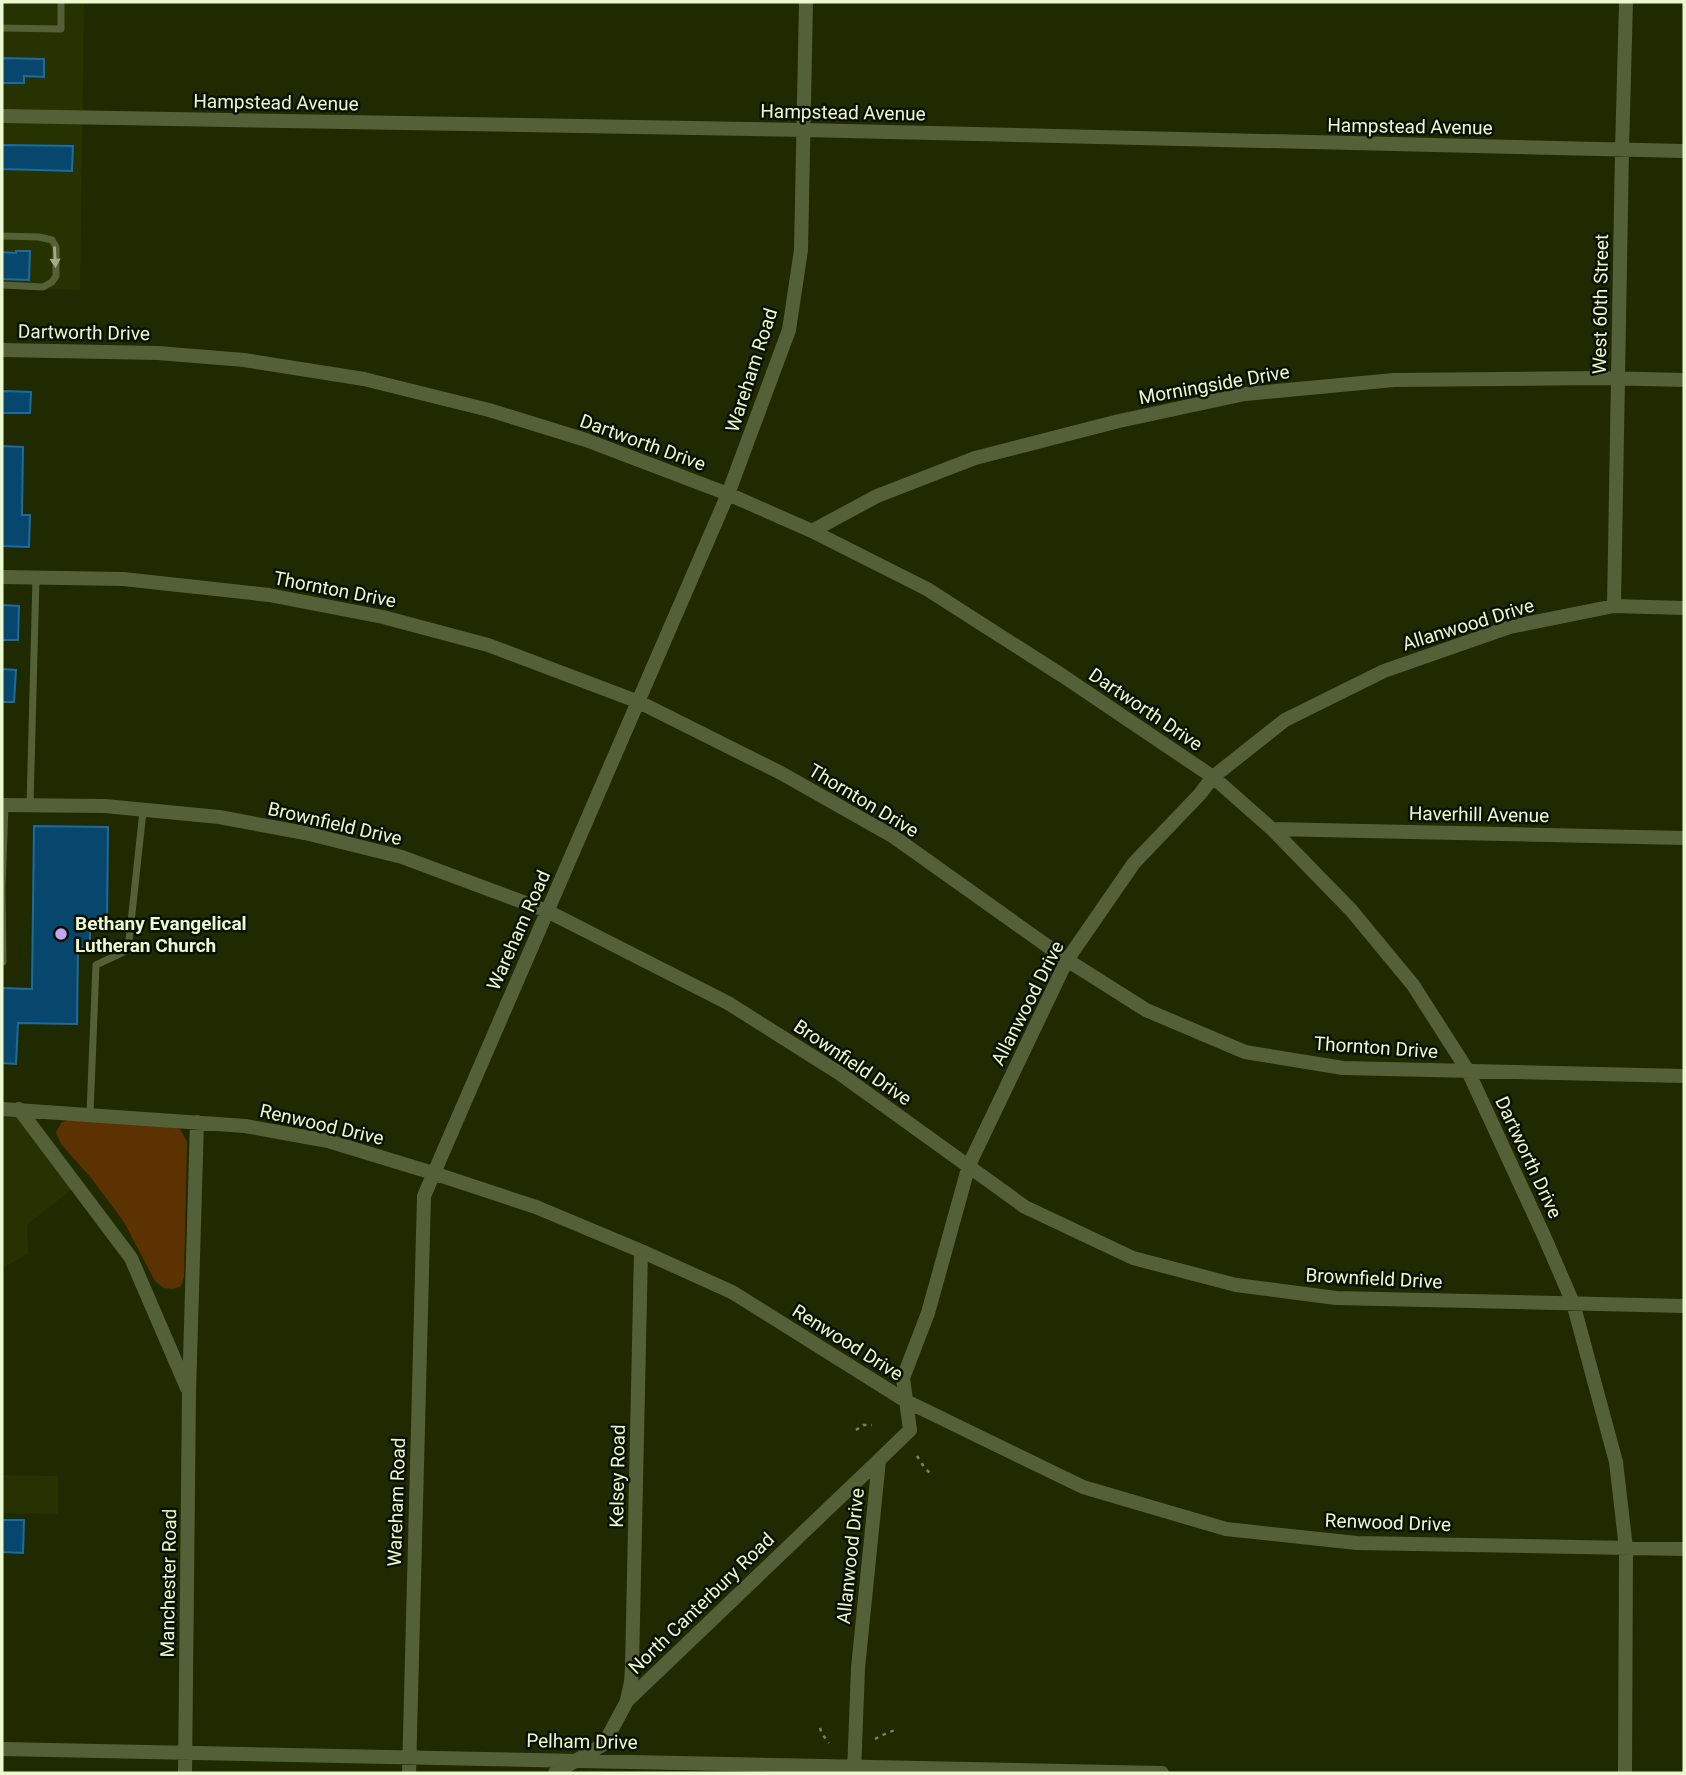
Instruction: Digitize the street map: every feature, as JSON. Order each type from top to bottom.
[{"type":"street","name":"Wareham Road","points":[[409,1773],[424,1196],[729,494],[789,330],[801,250],[806,2]]},
{"type":"street","name":"West 60th Street","points":[[1614,606],[1626,2]]},
{"type":"street","name":"Hampstead Avenue","points":[[2,116],[804,130],[1684,151]]},
{"type":"street","name":"Dartworth Drive","points":[[2,350],[158,353],[244,360],[364,379],[489,410],[586,440],[729,494],[812,531],[927,589],[1213,777],[1272,828],[1351,909],[1412,985],[1468,1071],[1573,1303],[1616,1462],[1626,1548],[1625,1773]]},
{"type":"street","name":"Morningside Drive","points":[[812,531],[877,496],[975,458],[1119,421],[1245,394],[1394,380],[1684,380]]},
{"type":"street","name":"Thornton Drive","points":[[2,577],[123,579],[269,595],[383,617],[488,645],[639,702],[781,772],[894,838],[1067,960],[1146,1010],[1245,1052],[1343,1068],[1684,1076]]},
{"type":"street","name":"Allanwood Drive","points":[[854,1770],[858,1668],[879,1460],[910,1430],[903,1378],[928,1312],[969,1165],[1067,960],[1135,863],[1213,777],[1285,720],[1384,671],[1510,627],[1614,606],[1684,608]]},
{"type":"street","name":"Brownfield Drive","points":[[4,805],[105,807],[219,817],[402,857],[547,911],[728,1003],[839,1073],[1025,1208],[1133,1258],[1236,1285],[1336,1298],[1684,1306]]},
{"type":"street","name":"Haverhill Avenue","points":[[1272,828],[1684,838]]},
{"type":"street","name":"Renwood Drive","points":[[2,1109],[246,1126],[328,1141],[536,1208],[641,1251],[732,1293],[906,1401],[1083,1487],[1226,1529],[1357,1543],[1684,1549]]},
{"type":"street","name":"Manchester Road","points":[[19,1109],[131,1258],[189,1393]]},
{"type":"street","name":"Manchester Road","points":[[185,1773],[189,1393],[197,1122]]},
{"type":"street","name":"Kelsey Road","points":[[627,1701],[632,1667],[641,1251]]},
{"type":"street","name":"North Canterbury Road","points":[[555,1773],[604,1744],[627,1701],[879,1460]]},
{"type":"street","name":"Pelham Drive","points":[[2,1749],[576,1760],[854,1770],[1162,1773]]},
{"type":"lane","points":[[2,28],[61,29],[61,2]]},
{"type":"lane","points":[[2,236],[39,237],[52,240],[56,247],[56,276],[52,282],[43,286],[2,285]]},
{"type":"lane","points":[[30,805],[36,577]]},
{"type":"lane","points":[[3,962],[4,805]]},
{"type":"lane","points":[[90,1114],[96,965],[128,950],[143,811]]},
{"type":"path","points":[[856,1430],[872,1425]]},
{"type":"path","points":[[917,1456],[930,1473]]},
{"type":"path","points":[[820,1728],[830,1743]]},
{"type":"path","points":[[875,1739],[896,1730]]},
{"type":"shaded area","points":[[2,2],[84,2],[80,290],[2,288]]},
{"type":"shaded area","points":[[2,1116],[16,1116],[73,1188],[27,1225],[28,1254],[4,1267],[2,1267]]},
{"type":"shaded area","points":[[74,1119],[160,1124],[180,1129],[187,1142],[184,1277],[181,1286],[164,1288],[155,1281],[124,1222],[92,1179],[61,1144],[56,1132],[62,1122]]},
{"type":"shaded area","points":[[2,1475],[58,1476],[58,1514],[2,1513]]},
{"type":"building","points":[[2,58],[44,59],[44,77],[24,76],[24,83],[2,83]]},
{"type":"building","points":[[2,145],[73,146],[72,171],[2,169]]},
{"type":"building","points":[[30,251],[29,280],[2,279],[2,252]]},
{"type":"building","points":[[2,391],[31,392],[30,413],[2,413]]},
{"type":"building","points":[[2,446],[23,447],[22,515],[30,515],[29,547],[2,546]]},
{"type":"building","points":[[2,605],[19,606],[18,640],[2,640]]},
{"type":"building","points":[[2,669],[16,670],[14,702],[2,702]]},
{"type":"building","name":"Bethany Evangelical Lutheran Church","points":[[34,826],[108,827],[107,920],[90,920],[90,947],[78,947],[77,1024],[18,1023],[16,1064],[2,1063],[2,988],[32,989]]},
{"type":"building","points":[[2,1520],[24,1520],[23,1553],[2,1552]]},
{"type":"place","name":"Bethany Evangelical Lutheran Church","points":[[61,934]]}]
